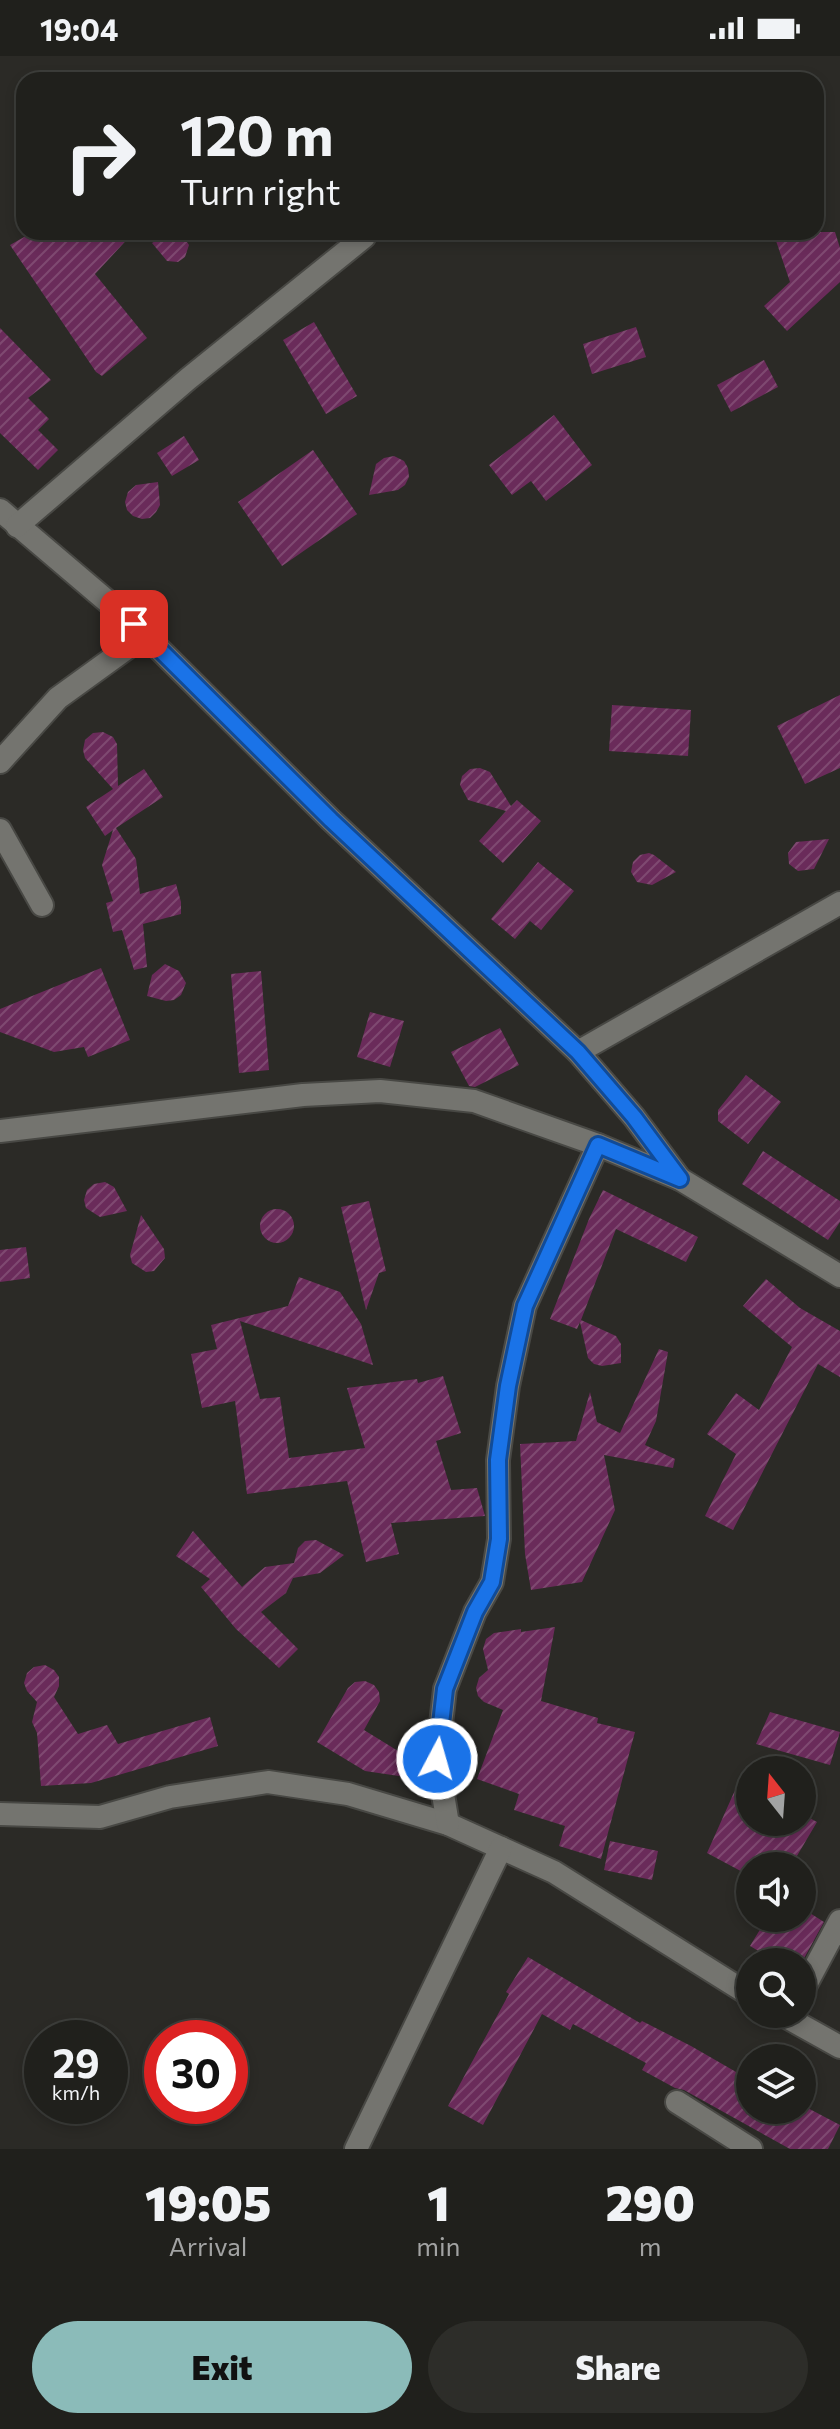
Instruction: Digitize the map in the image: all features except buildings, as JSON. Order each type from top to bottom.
[{"type":"street","points":[[17,526],[188,379],[360,240]]},
{"type":"street","points":[[0,510],[145,635],[331,820],[578,1052],[634,1117],[680,1179]]},
{"type":"street","points":[[0,762],[58,698],[145,635]]},
{"type":"street","points":[[0,830],[42,905]]},
{"type":"street","points":[[578,1052],[840,903]]},
{"type":"street","points":[[0,1131],[303,1095],[380,1091],[474,1101],[598,1145],[680,1179],[840,1276]]},
{"type":"street","points":[[448,1824],[437,1759],[445,1689],[475,1612],[492,1582],[499,1539],[498,1460],[508,1386],[525,1306],[598,1145]]},
{"type":"street","points":[[0,1814],[100,1817],[170,1797],[268,1782],[348,1794],[448,1824],[554,1872],[736,1986]]},
{"type":"street","points":[[356,2149],[501,1848]]},
{"type":"street","points":[[816,1966],[840,1921]]},
{"type":"street","points":[[807,2028],[840,2047]]},
{"type":"street","points":[[677,2102],[751,2149]]},
{"type":"route","points":[[134,624],[331,820],[578,1052],[634,1117],[680,1179],[598,1145],[525,1306],[508,1386],[498,1460],[499,1539],[492,1582],[475,1612],[445,1689],[437,1759]]}]
